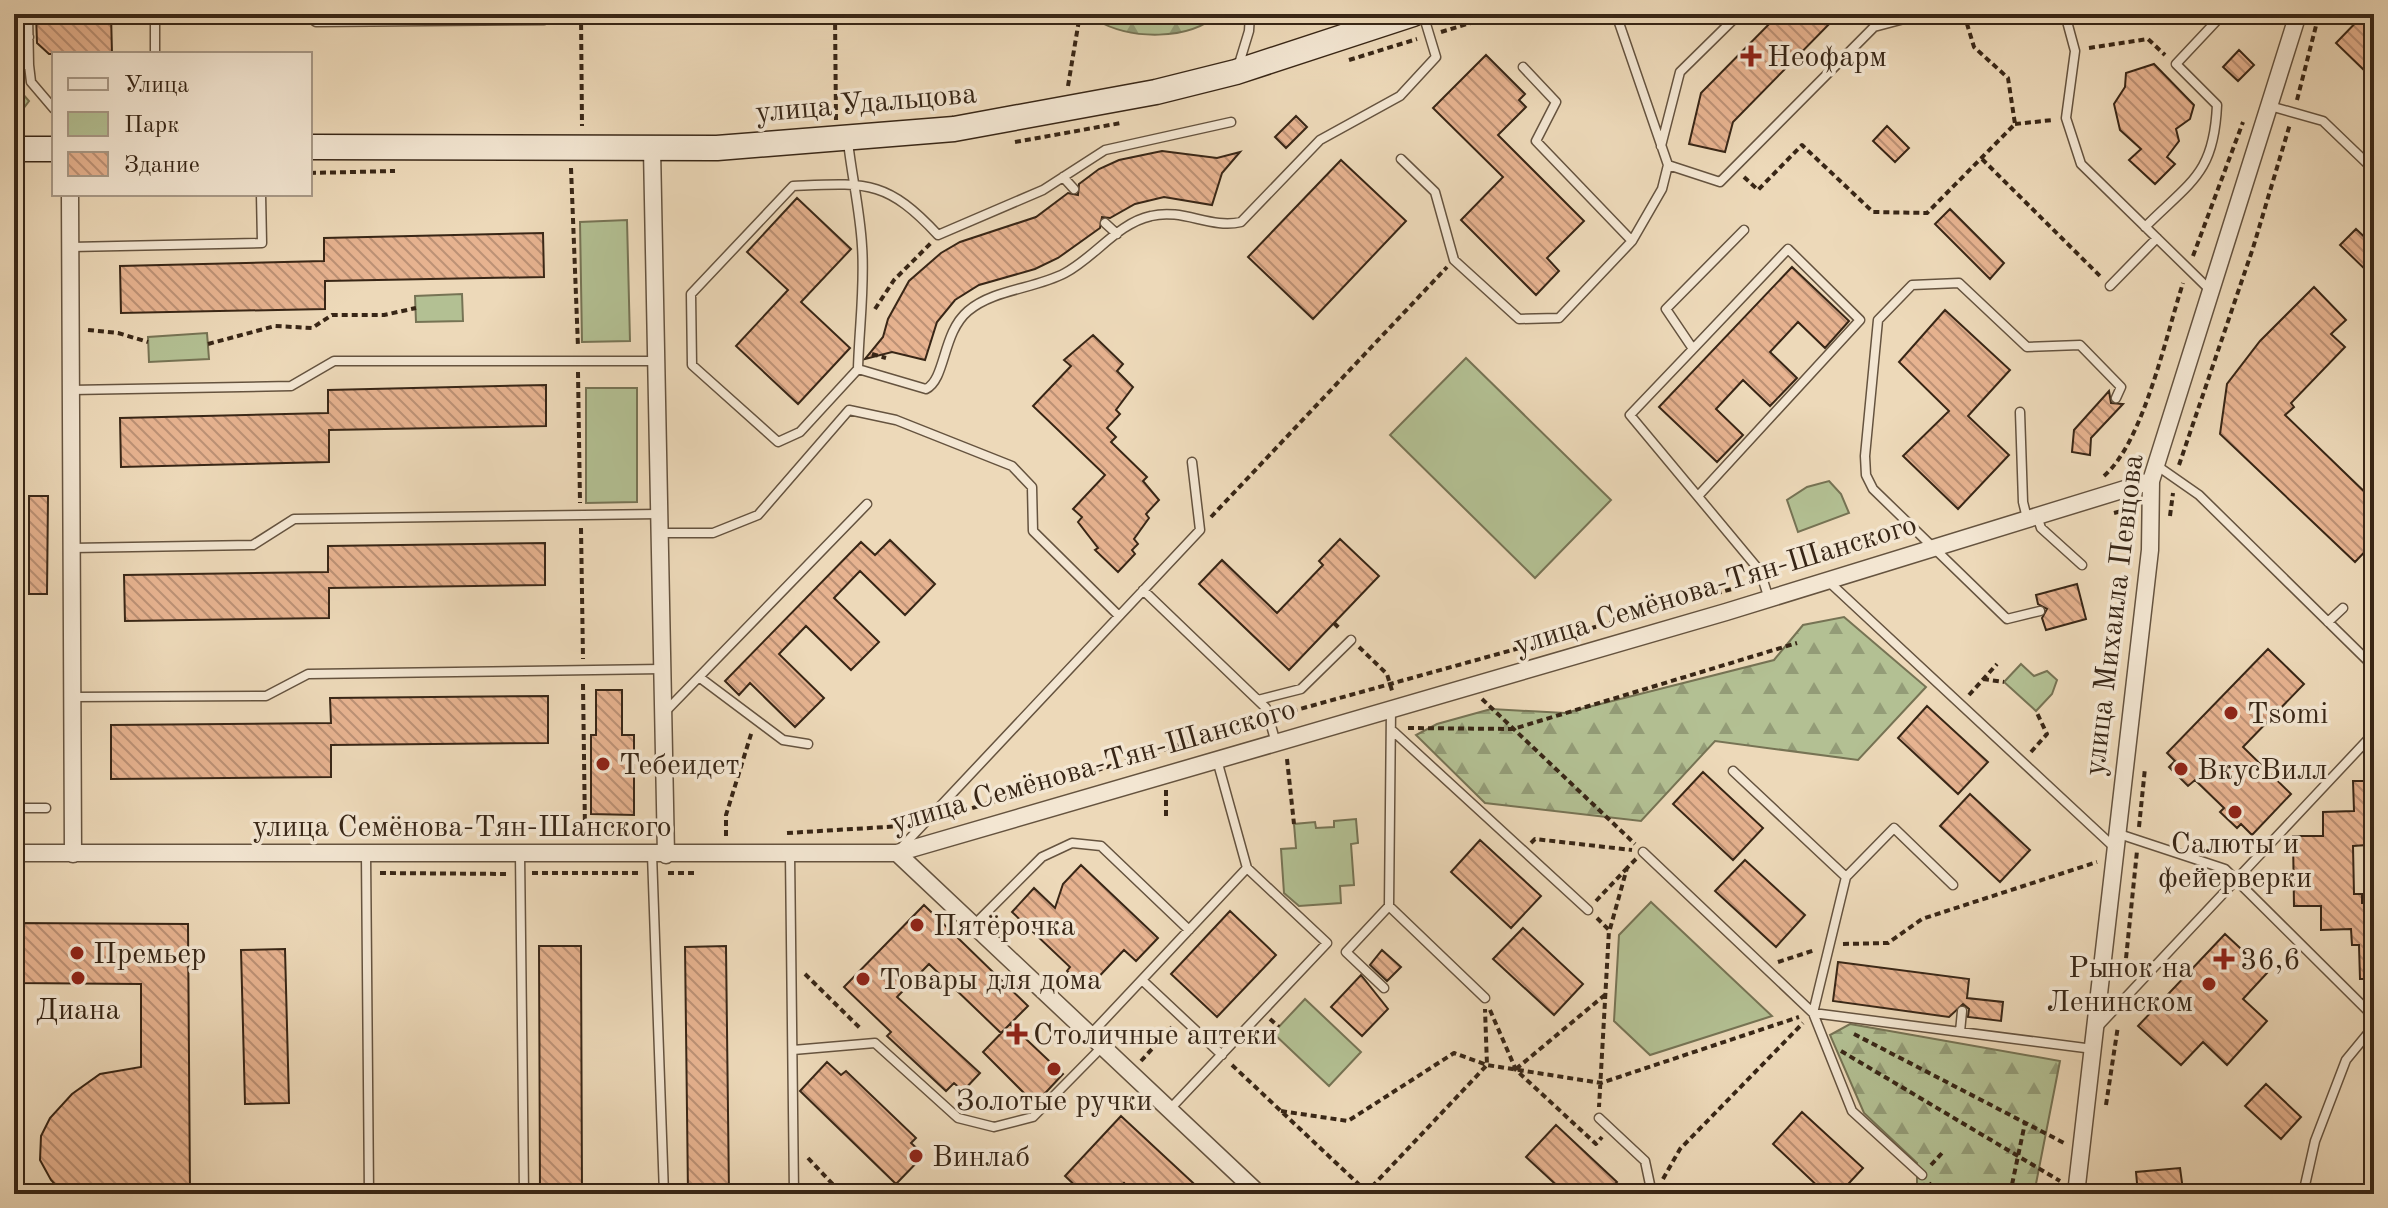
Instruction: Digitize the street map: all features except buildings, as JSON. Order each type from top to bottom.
[{"type":"street","name":"улица Удальцова","points":[[312,147],[717,148],[842,132],[954,129],[1038,116],[1236,72],[1412,14]]},
{"type":"street","name":"улица Михаила Певцова","points":[[2076,1194],[2150,550],[2153,473],[2298,14]]},
{"type":"street","points":[[14,149],[52,149]]},
{"type":"street","points":[[652,149],[664,713],[659,854]]},
{"type":"street","points":[[70,196],[73,854]]},
{"type":"street","name":"улица Семёнова-Тян-Шанского","points":[[14,853],[897,853],[1217,760],[1280,748],[1391,709],[1769,599],[2032,517],[2153,473]]},
{"type":"street","points":[[897,853],[1259,1194]]},
{"type":"lane","points":[[28,14],[31,82],[52,107]]},
{"type":"lane","points":[[155,14],[155,52]]},
{"type":"lane","points":[[305,14],[316,22],[544,20],[547,14]]},
{"type":"lane","points":[[1236,72],[1249,31],[1250,14]]},
{"type":"lane","points":[[858,369],[926,389],[933,386],[947,339],[966,313],[985,300],[1042,284],[1066,272],[1140,219],[1165,214],[1191,216],[1223,226],[1241,222],[1320,140],[1400,96],[1436,57],[1412,14]]},
{"type":"lane","points":[[1401,159],[1435,192],[1454,260],[1519,319],[1559,318],[1632,241],[1662,189],[1668,165],[1616,14]]},
{"type":"lane","points":[[1661,146],[1680,72],[1739,14]]},
{"type":"lane","points":[[1668,165],[1720,182],[1874,27],[1923,14]]},
{"type":"lane","points":[[2065,14],[2075,51],[2066,118],[2081,164],[2211,291]]},
{"type":"lane","points":[[2145,227],[2205,168],[2215,137],[2217,105],[2176,64],[2223,14]]},
{"type":"lane","points":[[14,37],[29,37]]},
{"type":"lane","points":[[14,65],[29,65]]},
{"type":"lane","points":[[1523,67],[1556,102],[1536,141],[1632,241]]},
{"type":"lane","points":[[2270,106],[2323,121],[2374,170]]},
{"type":"lane","points":[[842,132],[854,184],[862,247],[858,369],[800,432],[778,442],[692,365],[691,294],[793,186],[854,184],[891,194],[909,204],[938,235],[1043,190],[1105,150],[1231,122]]},
{"type":"lane","points":[[1063,177],[1074,189]]},
{"type":"lane","points":[[70,247],[262,243],[261,196]]},
{"type":"lane","points":[[1105,223],[1117,234]]},
{"type":"lane","points":[[1693,349],[1666,309],[1744,230]]},
{"type":"lane","points":[[2110,286],[2157,238]]},
{"type":"lane","points":[[1699,495],[1860,320],[1788,249],[1630,415],[1760,571],[1769,599]]},
{"type":"lane","points":[[2040,611],[2007,619],[1873,489],[1866,475],[1878,320],[1912,285],[1959,283],[2027,347],[2080,345],[2121,387],[2116,398]]},
{"type":"lane","points":[[71,390],[291,386],[334,361],[656,361]]},
{"type":"lane","points":[[660,533],[713,533],[758,515],[849,410],[896,420],[1012,466],[1032,487],[1033,531],[1119,616]]},
{"type":"lane","points":[[2020,412],[2023,502],[2041,528],[2082,565]]},
{"type":"lane","points":[[897,853],[1200,530],[1192,462]]},
{"type":"lane","points":[[2153,473],[2175,478],[2199,495],[2374,667]]},
{"type":"lane","points":[[664,713],[867,504]]},
{"type":"lane","points":[[71,548],[253,545],[294,519],[659,514]]},
{"type":"lane","points":[[1827,581],[2022,762],[2115,840],[2138,840],[2225,869],[2374,1017]]},
{"type":"lane","points":[[1143,590],[1258,700],[1280,748]]},
{"type":"lane","points":[[2328,622],[2343,608]]},
{"type":"lane","points":[[1258,700],[1301,689],[1351,640]]},
{"type":"lane","points":[[72,697],[266,696],[308,674],[663,669]]},
{"type":"lane","points":[[699,677],[783,740],[808,744]]},
{"type":"lane","points":[[1346,952],[1389,906],[1398,730],[1391,709]]},
{"type":"lane","points":[[1398,730],[1588,910]]},
{"type":"lane","points":[[2096,1029],[2374,733]]},
{"type":"lane","points":[[1217,760],[1247,868],[1327,943],[1346,952],[1384,988]]},
{"type":"lane","points":[[1733,771],[1846,877]]},
{"type":"lane","points":[[14,808],[46,808]]},
{"type":"lane","points":[[1813,1013],[1846,877],[1894,828],[1953,885]]},
{"type":"lane","points":[[974,925],[1042,857],[1072,843],[1101,846],[1189,930]]},
{"type":"lane","points":[[1643,852],[1813,1013],[1852,1111],[1922,1175]]},
{"type":"lane","points":[[790,853],[794,1194]]},
{"type":"lane","points":[[366,854],[369,1194]]},
{"type":"lane","points":[[520,854],[524,1194]]},
{"type":"lane","points":[[659,854],[664,1194]]},
{"type":"lane","points":[[793,1050],[875,1043],[958,1118],[994,1127],[1033,1117],[1142,980],[1247,868]]},
{"type":"lane","points":[[1389,906],[1485,998]]},
{"type":"lane","points":[[1170,1110],[1327,943]]},
{"type":"lane","points":[[1142,980],[1222,1055]]},
{"type":"lane","points":[[1960,1032],[1962,1011]]},
{"type":"lane","points":[[1813,1013],[2093,1049]]},
{"type":"lane","points":[[2303,1194],[2315,1141],[2346,1060],[2374,1026]]},
{"type":"lane","points":[[1599,1118],[1645,1161],[1652,1194]]},
{"type":"path","points":[[581,14],[582,129]]},
{"type":"path","points":[[835,14],[842,132]]},
{"type":"path","points":[[1065,98],[1080,14]]},
{"type":"path","points":[[1964,14],[1974,47],[2008,78],[2015,124]]},
{"type":"path","points":[[2169,523],[2175,478],[2253,248],[2319,14]]},
{"type":"path","points":[[2075,51],[2148,39],[2176,64]]},
{"type":"path","points":[[1733,167],[1758,190],[1802,145],[1873,212],[1927,213],[2015,124],[2066,118]]},
{"type":"path","points":[[567,129],[595,129]]},
{"type":"path","points":[[1982,159],[2110,286]]},
{"type":"path","points":[[571,168],[578,361],[585,830]]},
{"type":"path","points":[[875,311],[894,280],[938,235]]},
{"type":"path","points":[[208,344],[275,326],[312,328],[332,315],[384,315],[416,308]]},
{"type":"path","points":[[70,328],[118,333],[148,342]]},
{"type":"path","points":[[873,340],[872,355],[886,358]]},
{"type":"path","points":[[2110,514],[2122,511],[2132,517],[2136,528]]},
{"type":"path","points":[[773,834],[925,823],[1390,682],[1763,580]]},
{"type":"path","points":[[1398,730],[1513,729],[1797,643]]},
{"type":"path","points":[[1960,704],[1997,664]]},
{"type":"path","points":[[1387,674],[1390,682]]},
{"type":"path","points":[[1983,679],[2004,682]]},
{"type":"path","points":[[1492,691],[1477,695],[1643,852]]},
{"type":"path","points":[[2022,762],[2047,734],[2036,711]]},
{"type":"path","points":[[711,836],[726,836],[726,815],[755,721]]},
{"type":"path","points":[[1280,748],[1290,769],[1294,824]]},
{"type":"path","points":[[2104,1120],[2122,1002],[2145,765]]},
{"type":"path","points":[[1152,792],[1179,784]]},
{"type":"path","points":[[1166,788],[1166,816]]},
{"type":"path","points":[[1524,851],[1535,839],[1643,852]]},
{"type":"path","points":[[1609,930],[1588,910],[1643,852]]},
{"type":"path","points":[[1764,966],[1830,945],[1888,943],[1922,919],[2103,860],[2101,875]]},
{"type":"path","points":[[1599,1118],[1609,930],[1627,868]]},
{"type":"path","points":[[792,961],[875,1043]]},
{"type":"path","points":[[1516,1070],[1606,994]]},
{"type":"path","points":[[1222,1055],[1366,1193],[1487,1065],[1485,998]]},
{"type":"path","points":[[1485,998],[1516,1070],[1596,1144],[1610,1128]]},
{"type":"path","points":[[1281,1111],[1348,1121],[1454,1053],[1487,1065],[1601,1083],[1813,1013],[2072,1147],[2073,1133]]},
{"type":"path","points":[[1661,1183],[1680,1149],[1813,1013]]},
{"type":"path","points":[[1136,1065],[1182,1017]]},
{"type":"path","points":[[1825,1041],[1895,1079],[2066,1185],[2068,1172]]},
{"type":"path","points":[[2010,1194],[2025,1123]]},
{"type":"path","points":[[794,1144],[842,1194]]},
{"type":"green space","points":[[1095,14],[1219,14],[1192,29],[1159,35],[1110,27],[1096,20]]},
{"type":"green space","points":[[14,84],[29,101],[17,117],[14,117]]},
{"type":"green space","points":[[627,220],[630,341],[582,342],[580,222]]},
{"type":"green space","points":[[462,294],[463,321],[416,322],[415,296]]},
{"type":"green space","points":[[207,333],[209,359],[149,362],[148,337]]},
{"type":"green space","points":[[1466,358],[1611,500],[1535,578],[1390,435]]},
{"type":"green space","points":[[586,388],[637,388],[637,502],[586,503]]},
{"type":"green space","points":[[1829,481],[1841,494],[1849,513],[1798,532],[1787,500],[1807,487]]},
{"type":"green space","points":[[1844,617],[1926,687],[1858,760],[1715,741],[1641,821],[1485,803],[1416,735],[1437,724],[1491,709],[1565,713],[1774,660],[1803,625]]},
{"type":"green space","points":[[2021,664],[2034,676],[2047,671],[2057,680],[2052,694],[2036,711],[2004,682]]},
{"type":"green space","points":[[1356,819],[1358,843],[1351,844],[1354,885],[1340,886],[1341,903],[1299,906],[1284,893],[1281,849],[1296,848],[1294,824],[1315,822],[1316,828],[1334,827],[1334,821]]},
{"type":"green space","points":[[1651,902],[1772,1016],[1650,1055],[1614,1021],[1619,935]]},
{"type":"green space","points":[[1305,999],[1361,1052],[1329,1086],[1273,1033]]},
{"type":"green space","points":[[1850,1024],[2060,1061],[2034,1194],[1917,1194],[1917,1163],[1864,1113],[1830,1035]]},
{"type":"place","name":"Неофарм","points":[[1751,56]]},
{"type":"place","name":"Tsomi","points":[[2231,713]]},
{"type":"place","name":"Тебеидет","points":[[603,764]]},
{"type":"place","name":"ВкусВилл","points":[[2181,769]]},
{"type":"place","name":"Салюты и фейерверки","points":[[2235,812]]},
{"type":"place","name":"Пятёрочка","points":[[917,925]]},
{"type":"place","name":"Премьер","points":[[77,953]]},
{"type":"place","name":"36,6","points":[[2224,959]]},
{"type":"place","name":"Диана","points":[[78,978]]},
{"type":"place","name":"Товары для дома","points":[[863,979]]},
{"type":"place","name":"Рынок на Ленинском","points":[[2209,984]]},
{"type":"place","name":"Столичные аптеки","points":[[1017,1034]]},
{"type":"place","name":"Золотые ручки","points":[[1054,1069]]},
{"type":"place","name":"Винлаб","points":[[916,1156]]}]
